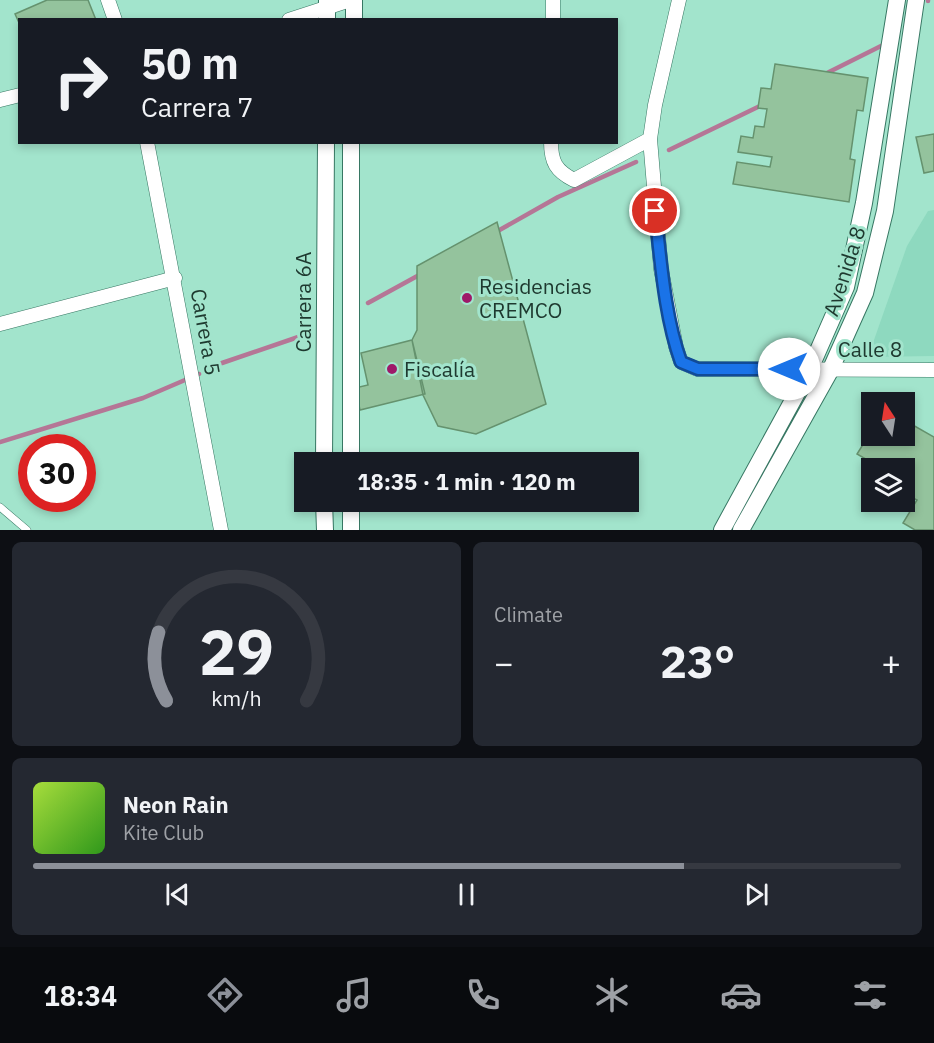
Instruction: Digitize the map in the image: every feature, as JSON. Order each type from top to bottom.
[{"type":"street","points":[[108,0],[114,18]]},
{"type":"street","points":[[297,18],[352,0],[354,18]]},
{"type":"street","points":[[552,18],[553,0]]},
{"type":"street","points":[[551,144],[551,159],[561,173],[574,180],[650,139],[655,105],[679,0]]},
{"type":"street","name":"Avenida 8","points":[[722,530],[810,369],[846,287],[864,203],[897,0]]},
{"type":"street","name":"Avenida 8","points":[[741,530],[830,371],[861,304],[875,263],[885,211],[916,0]]},
{"type":"street","points":[[0,100],[18,96]]},
{"type":"street","name":"Calle 8","points":[[650,139],[662,269],[681,362],[698,369],[934,370]]},
{"type":"street","name":"Carrera 5","points":[[147,144],[175,278],[221,530]]},
{"type":"street","name":"Carrera 6A","points":[[324,452],[326,144]]},
{"type":"street","points":[[351,144],[351,452]]},
{"type":"street","points":[[0,324],[175,278]]},
{"type":"street","points":[[324,512],[325,530]]},
{"type":"street","points":[[351,512],[351,530]]},
{"type":"lane","points":[[0,507],[27,530]]},
{"type":"shaded area","points":[[934,210],[934,356],[868,357],[907,246],[928,211]]},
{"type":"building","points":[[47,0],[88,0],[95,18],[18,18],[18,21],[15,14]]},
{"type":"building","points":[[775,64],[868,78],[863,111],[857,110],[850,159],[855,160],[849,202],[733,184],[737,162],[770,167],[772,157],[738,152],[741,136],[753,138],[755,126],[764,127],[767,109],[758,108],[761,88],[771,89]]},
{"type":"building","points":[[934,134],[934,171],[924,173],[916,137]]},
{"type":"building","name":"Residencias CREMCO","points":[[497,222],[546,404],[476,434],[438,426],[423,395],[412,340],[417,330],[417,266]]},
{"type":"building","name":"Fiscalía","points":[[412,340],[425,394],[360,410],[355,388],[368,385],[361,353]]},
{"type":"building","points":[[915,426],[934,437],[934,530],[915,530],[903,523],[910,512],[915,512],[917,500],[915,499],[915,458],[864,458],[857,454],[862,446],[915,446]]},
{"type":"waterway","points":[[823,75],[885,44]]},
{"type":"waterway","points":[[669,150],[762,105]]},
{"type":"waterway","points":[[496,232],[558,197],[636,162]]},
{"type":"waterway","points":[[368,303],[421,274]]},
{"type":"waterway","points":[[222,363],[307,334]]},
{"type":"waterway","points":[[0,442],[143,398],[199,374]]},
{"type":"place","name":"Residencias CREMCO","points":[[467,298]]},
{"type":"place","name":"Fiscalía","points":[[392,369]]},
{"type":"route","points":[[655,211],[662,269],[681,362],[698,369],[789,369]]}]
